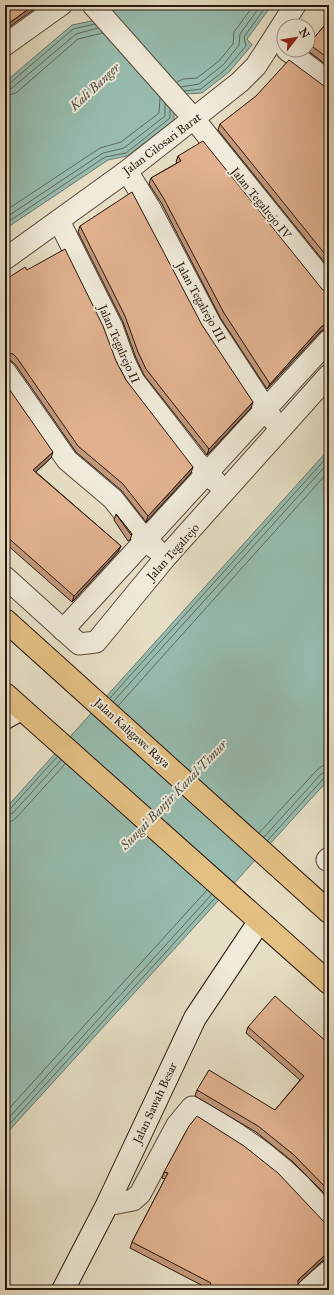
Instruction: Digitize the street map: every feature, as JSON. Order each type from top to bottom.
[{"type":"highway","name":"Jalan Kaligawe Raya","points":[[5,620],[329,912]]},
{"type":"highway","points":[[5,694],[13,713],[42,727],[233,899],[329,983]]},
{"type":"street","points":[[5,45],[61,5]]},
{"type":"street","name":"Jalan Cilosari Barat","points":[[291,18],[295,5]]},
{"type":"street","name":"Jalan Tegalrejo IV","points":[[96,7],[194,119],[329,287]]},
{"type":"street","name":"Jalan Cilosari Barat","points":[[5,258],[59,221],[127,171],[240,82],[256,66],[276,51]]},
{"type":"street","points":[[298,58],[329,82]]},
{"type":"street","name":"Jalan Tegalrejo III","points":[[127,171],[151,210],[211,325],[266,410],[281,428]]},
{"type":"street","name":"Jalan Tegalrejo II","points":[[59,221],[112,327],[124,363],[134,381],[207,472],[226,492]]},
{"type":"street","points":[[63,630],[329,340]]},
{"type":"street","points":[[5,371],[67,460],[113,499],[146,541],[166,558]]},
{"type":"street","name":"Jalan Tegalrejo","points":[[5,577],[80,644],[96,642],[166,558],[329,375]]},
{"type":"street","points":[[329,858],[327,860],[329,861]]},
{"type":"street","name":"Jalan Sawah Besar","points":[[63,1290],[107,1205],[195,1018],[259,922]]},
{"type":"street","points":[[107,1205],[133,1200],[140,1194],[177,1125],[186,1112],[192,1107],[236,1132],[284,1168],[322,1208],[329,1219]]},
{"type":"street","points":[[307,1290],[329,1272]]},
{"type":"water","name":"Kali Banger","points":[[117,5],[272,5],[247,39],[252,45],[229,72],[202,93],[186,94],[174,104],[174,120],[127,156],[108,160],[5,229],[5,82],[72,25],[96,20]]},
{"type":"water","name":"Sungai Banjir Kanal Timur","points":[[329,449],[329,779],[5,1135],[5,809]]},
{"type":"building","points":[[5,5],[34,5],[5,26]]},
{"type":"building","points":[[329,20],[329,59],[316,49],[316,36]]},
{"type":"building","points":[[289,60],[324,86],[329,88],[329,259],[220,124],[256,96]]},
{"type":"building","points":[[203,141],[322,289],[329,292],[329,323],[322,326],[270,384],[224,313],[164,199],[151,178],[181,161],[178,156]]},
{"type":"building","points":[[132,192],[202,325],[253,402],[209,449],[146,369],[125,316],[80,226]]},
{"type":"building","points":[[65,249],[103,326],[116,361],[126,380],[193,467],[148,516],[123,484],[78,446],[17,358],[13,354],[5,354],[5,280],[25,267],[27,270]]},
{"type":"building","points":[[5,383],[53,452],[33,470],[121,546],[74,596],[5,535]]},
{"type":"building","points":[[116,514],[132,534],[131,535]]},
{"type":"building","points":[[275,996],[329,1044],[329,1191],[294,1155],[258,1126],[197,1090],[209,1070],[275,1110],[304,1076],[248,1027]]},
{"type":"building","points":[[197,1116],[244,1146],[278,1173],[326,1224],[329,1224],[329,1253],[298,1280],[299,1290],[206,1290],[211,1283],[132,1242],[168,1173],[164,1172],[189,1126]]},
{"type":"building","points":[[329,1282],[329,1290],[320,1290]]}]
